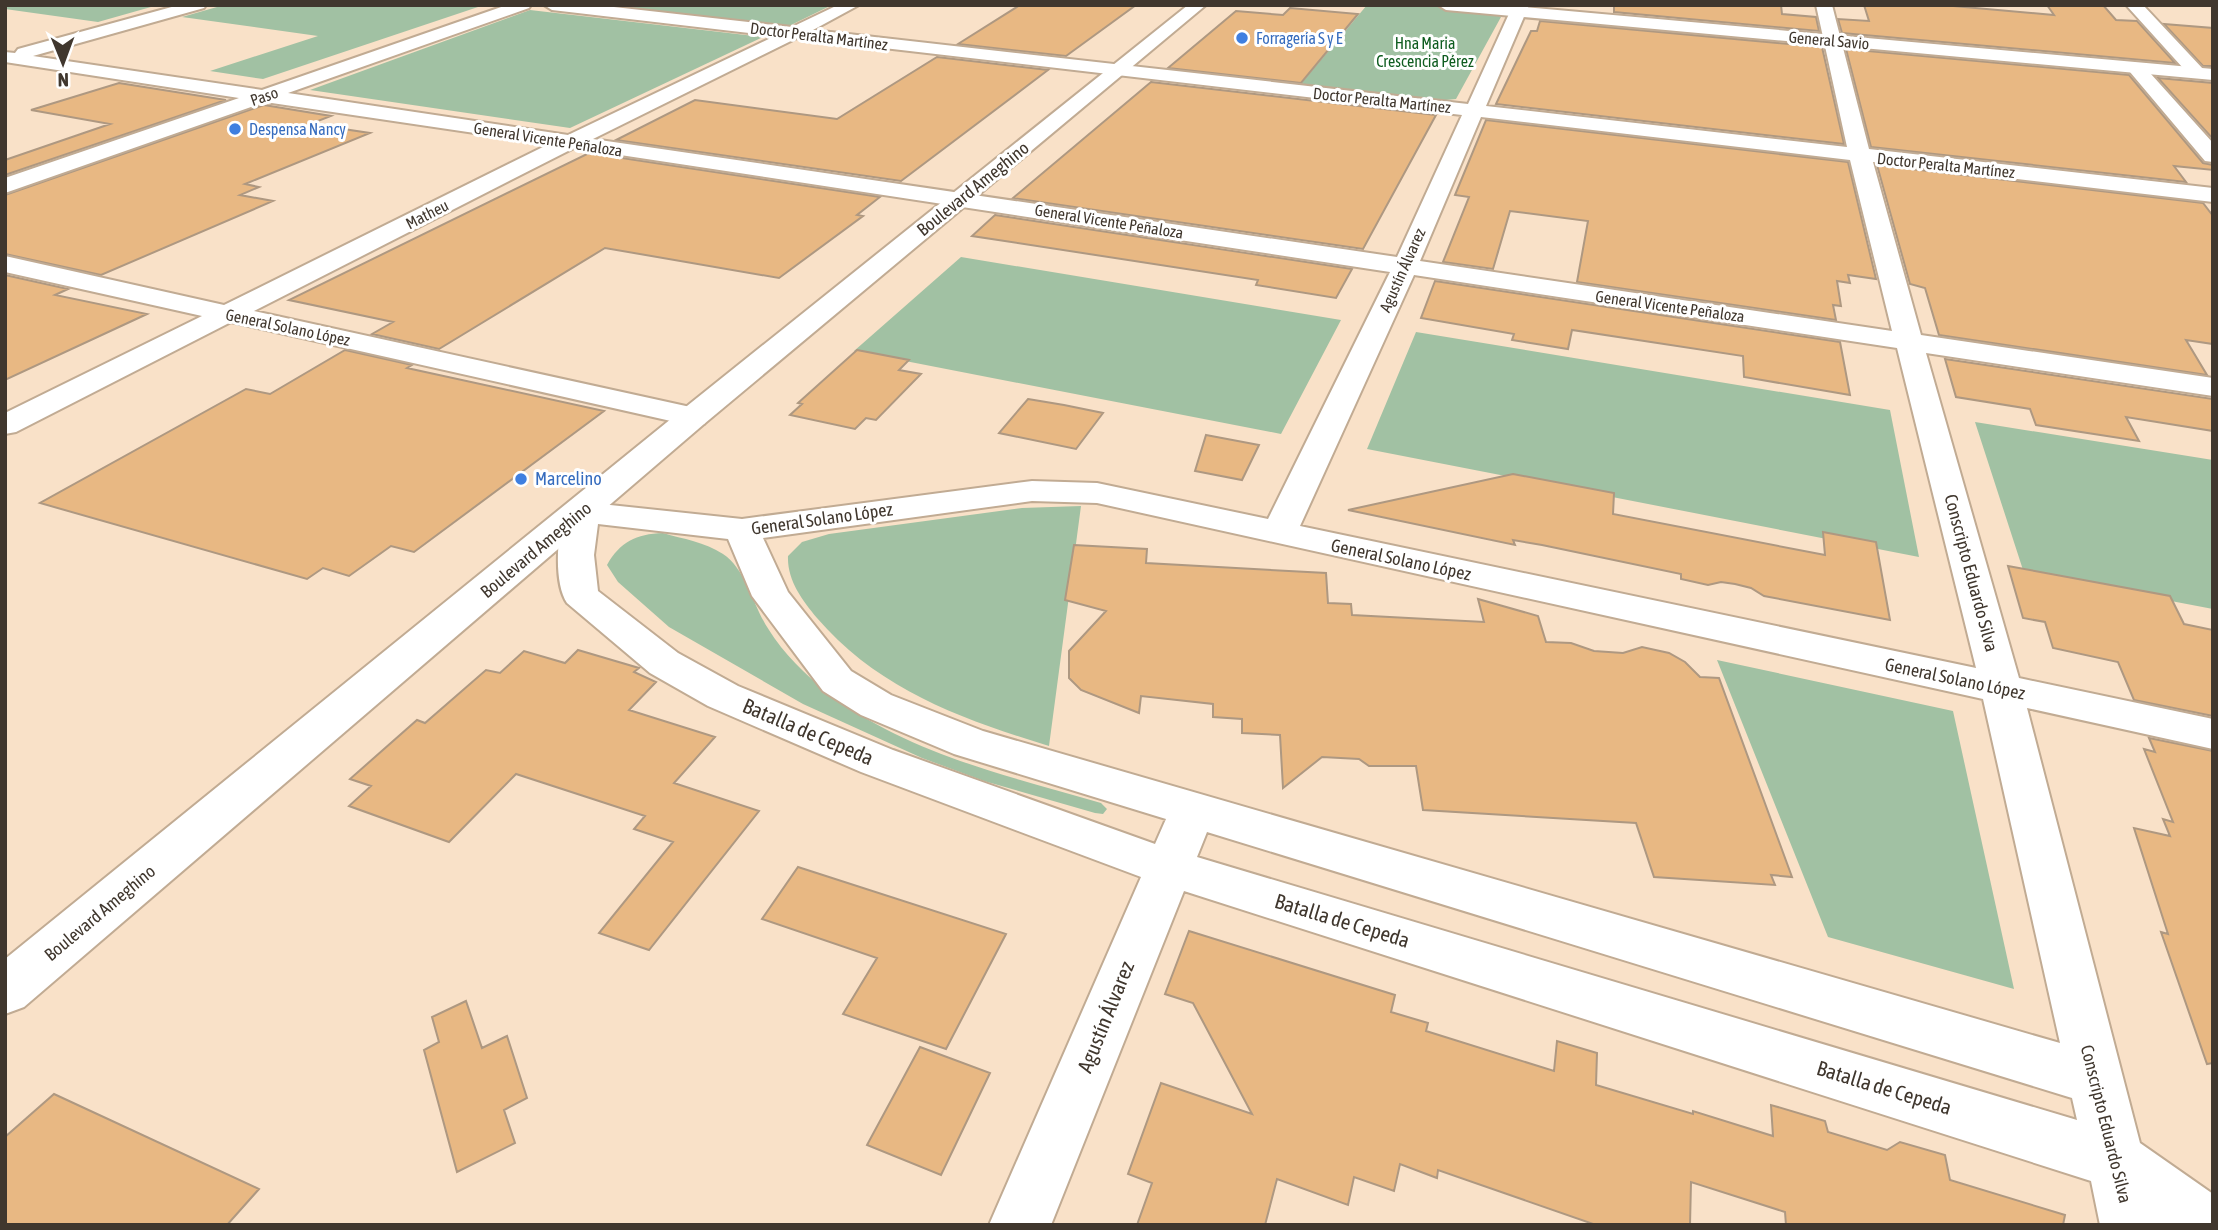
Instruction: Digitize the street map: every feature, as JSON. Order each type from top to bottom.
[{"type":"street","points":[[6,57],[198,5]]},
{"type":"street","name":"Paso","points":[[5,187],[523,5]]},
{"type":"street","name":"Doctor Peralta Martínez","points":[[552,5],[2213,195]]},
{"type":"street","name":"Matheu","points":[[5,425],[850,5]]},
{"type":"street","name":"Boulevard Ameghino","points":[[5,991],[693,417],[1198,5]]},
{"type":"street","name":"General Savio","points":[[1446,5],[1519,8],[2205,74]]},
{"type":"street","name":"Conscripto Eduardo Silva","points":[[1824,5],[1860,156],[2001,688],[2131,1225]]},
{"type":"street","points":[[2134,5],[2205,74]]},
{"type":"street","name":"Agustín Álvarez","points":[[1279,533],[1405,267],[1519,8]]},
{"type":"street","name":"General Vicente Peñaloza","points":[[6,57],[2213,387]]},
{"type":"street","points":[[2136,68],[2213,156]]},
{"type":"street","name":"General Solano López","points":[[5,264],[693,417]]},
{"type":"street","name":"General Solano López","points":[[582,512],[742,530],[1031,491],[1097,493],[2213,734]]},
{"type":"street","name":"Batalla de Cepeda","points":[[582,512],[576,555],[580,595],[664,663],[723,696],[877,761],[1168,867],[2115,1160],[2204,1225]]},
{"type":"street","points":[[742,530],[771,596],[836,681],[876,705],[968,743],[2095,1079]]},
{"type":"street","name":"Agustín Álvarez","points":[[1020,1225],[1193,810]]},
{"type":"green space","points":[[5,5],[158,5],[98,22],[5,9]]},
{"type":"green space","points":[[224,5],[481,6],[263,79],[210,71],[318,36],[182,17]]},
{"type":"green space","points":[[609,5],[832,5],[789,26]]},
{"type":"green space","name":"Hna Maria Crescencia Pérez","points":[[1367,5],[1457,7],[1491,12],[1501,17],[1456,99],[1436,101],[1300,85]]},
{"type":"green space","points":[[530,10],[763,37],[570,128],[310,90]]},
{"type":"green space","points":[[961,257],[1341,320],[1281,434],[854,351]]},
{"type":"green space","points":[[1416,332],[1890,410],[1919,557],[1367,449]]},
{"type":"green space","points":[[1975,422],[2213,460],[2213,609],[2024,573]]},
{"type":"green space","points":[[1081,506],[1049,746],[984,725],[894,683],[841,643],[817,618],[801,597],[788,565],[788,556],[802,542],[829,534],[1022,508]]},
{"type":"green space","points":[[663,533],[709,546],[731,561],[744,579],[763,621],[781,647],[827,692],[857,713],[923,747],[994,772],[1101,803],[1107,809],[1103,814],[1095,813],[984,781],[922,758],[803,704],[669,627],[618,582],[607,565],[617,550],[630,541],[645,535]]},
{"type":"green space","points":[[1717,660],[1953,711],[2014,989],[1828,937]]},
{"type":"building","points":[[1020,5],[1136,5],[1066,56],[958,44]]},
{"type":"building","points":[[1614,5],[1781,5],[1782,14],[1816,17],[1819,31],[1614,12]]},
{"type":"building","points":[[1864,5],[1942,5],[2054,15],[2047,5],[2103,5],[2116,20],[2137,21],[2175,63],[1842,33],[1838,19],[1869,21]]},
{"type":"building","points":[[1290,8],[1358,14],[1301,83],[1168,68],[1236,11],[1283,15]]},
{"type":"building","points":[[1540,21],[1822,47],[1844,144],[1496,104],[1531,31],[1537,31]]},
{"type":"building","points":[[2164,24],[2213,28],[2213,66],[2203,66]]},
{"type":"building","points":[[1846,49],[2129,75],[2203,163],[2213,165],[2213,170],[2174,166],[2186,182],[1871,147]]},
{"type":"building","points":[[937,57],[1048,70],[901,181],[616,140],[695,100],[837,119]]},
{"type":"building","points":[[2158,78],[2213,83],[2213,139]]},
{"type":"building","points":[[1151,82],[1436,115],[1363,249],[1013,198]]},
{"type":"building","points":[[119,83],[226,100],[5,175],[5,160],[110,124],[31,110]]},
{"type":"building","points":[[264,105],[331,116],[310,124],[370,133],[245,184],[259,187],[240,195],[273,201],[101,275],[5,254],[5,195]]},
{"type":"building","points":[[1486,120],[1848,162],[1876,279],[1848,275],[1850,283],[1837,281],[1841,306],[1833,305],[1836,320],[1577,282],[1588,221],[1510,211],[1493,269],[1443,262],[1469,197],[1455,195]]},
{"type":"building","points":[[589,153],[880,197],[857,215],[863,216],[779,278],[605,248],[439,349],[372,334],[393,322],[289,300]]},
{"type":"building","points":[[1877,165],[2203,203],[2213,216],[2213,344],[2186,340],[2207,375],[1939,335],[1925,288],[1910,284]]},
{"type":"building","points":[[995,215],[1352,269],[1336,298],[1256,285],[1258,280],[972,236]]},
{"type":"building","points":[[5,275],[68,289],[55,295],[147,314],[5,380]]},
{"type":"building","points":[[1435,281],[1840,342],[1850,395],[1744,377],[1743,356],[1572,330],[1568,349],[1512,340],[1514,334],[1421,318]]},
{"type":"building","points":[[345,350],[412,365],[407,368],[604,411],[414,552],[391,546],[349,576],[323,568],[307,579],[40,503],[246,389],[270,394]]},
{"type":"building","points":[[857,350],[909,360],[899,370],[921,374],[876,420],[866,418],[855,429],[790,415],[802,404],[798,403]]},
{"type":"building","points":[[1945,359],[2213,399],[2213,431],[2126,417],[2139,441],[2036,425],[2030,409],[1956,397]]},
{"type":"building","points":[[1028,399],[1103,413],[1076,449],[999,433]]},
{"type":"building","points":[[1206,435],[1259,445],[1242,480],[1195,471]]},
{"type":"building","points":[[1513,474],[1614,493],[1613,514],[1825,555],[1823,532],[1876,542],[1890,620],[1764,596],[1751,588],[1735,584],[1721,582],[1708,585],[1681,579],[1681,574],[1542,545],[1513,540],[1515,545],[1348,510]]},
{"type":"building","points":[[1074,545],[1147,549],[1146,563],[1326,573],[1328,603],[1351,604],[1352,615],[1484,622],[1478,599],[1538,616],[1546,642],[1571,643],[1594,651],[1623,653],[1642,647],[1669,653],[1685,662],[1700,677],[1719,678],[1792,877],[1771,875],[1775,885],[1654,877],[1636,823],[1423,810],[1416,766],[1369,766],[1359,759],[1322,757],[1283,788],[1280,735],[1242,733],[1242,719],[1213,717],[1213,704],[1141,696],[1139,713],[1081,690],[1069,678],[1069,651],[1106,611],[1065,600]]},
{"type":"building","points":[[2008,566],[2170,596],[2184,624],[2213,630],[2213,716],[2134,700],[2118,662],[2053,648],[2045,622],[2023,618]]},
{"type":"building","points":[[578,650],[639,668],[634,672],[656,682],[629,710],[715,737],[674,783],[759,811],[649,950],[599,933],[673,842],[634,829],[645,816],[516,774],[449,842],[349,806],[371,786],[350,779],[417,720],[425,723],[486,670],[500,673],[524,651],[565,663]]},
{"type":"building","points":[[2149,738],[2213,751],[2213,1063],[2207,1064],[2161,932],[2168,934],[2134,828],[2170,836],[2163,819],[2173,822],[2144,749],[2155,752]]},
{"type":"building","points":[[798,867],[1006,934],[946,1049],[843,1014],[877,958],[762,919]]},
{"type":"building","points":[[1189,931],[1395,995],[1391,1012],[1428,1023],[1426,1031],[1554,1071],[1557,1041],[1597,1053],[1596,1085],[1693,1114],[1693,1111],[1773,1136],[1771,1105],[1825,1121],[1828,1132],[1887,1150],[1900,1142],[1945,1155],[1950,1180],[2065,1215],[2063,1225],[1786,1225],[1785,1212],[1691,1182],[1690,1225],[1596,1225],[1438,1170],[1437,1178],[1400,1164],[1394,1191],[1354,1177],[1348,1205],[1277,1179],[1265,1225],[1137,1225],[1152,1183],[1128,1174],[1161,1083],[1252,1114],[1193,1003],[1165,994]]},
{"type":"building","points":[[466,1001],[482,1048],[507,1036],[527,1098],[504,1110],[515,1143],[457,1172],[424,1050],[439,1042],[432,1017]]},
{"type":"building","points":[[920,1047],[990,1073],[941,1175],[867,1145]]},
{"type":"building","points":[[54,1094],[259,1189],[227,1225],[5,1225],[5,1137]]},
{"type":"place","name":"Forragería S y E","points":[[1242,38]]},
{"type":"place","name":"Despensa Nancy","points":[[235,129]]},
{"type":"place","name":"Marcelino","points":[[521,479]]}]
